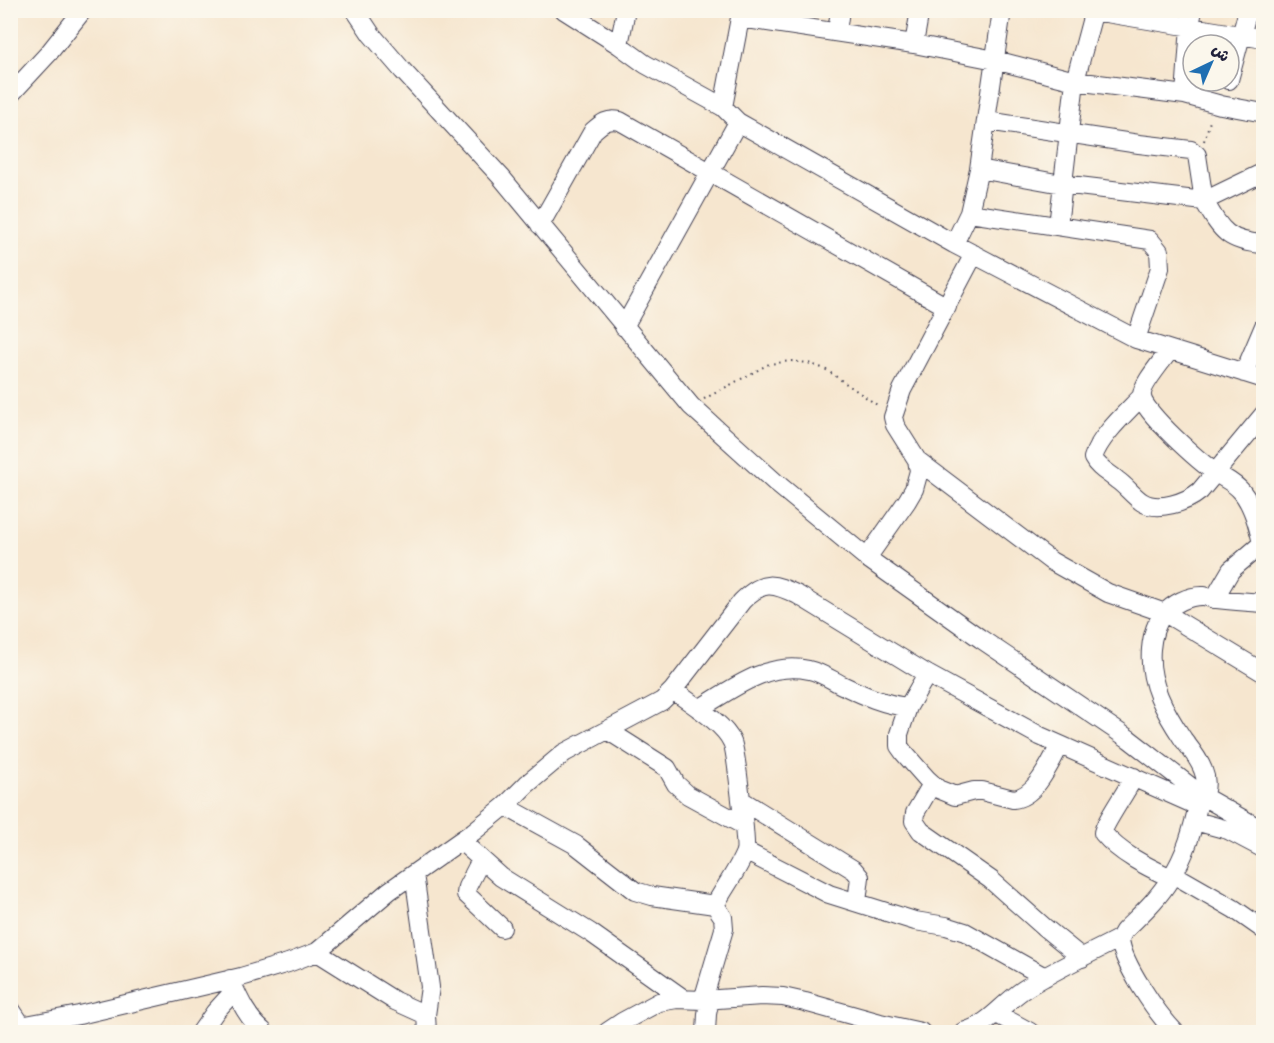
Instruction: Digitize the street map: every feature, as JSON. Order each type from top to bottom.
[{"type":"street","points":[[10,95],[48,54],[83,10]]},
{"type":"street","points":[[355,10],[403,71],[501,177],[571,259],[624,327],[691,406],[775,482],[867,558],[981,639],[1129,739],[1201,799],[1262,828]]},
{"type":"street","points":[[564,10],[645,64],[723,107],[738,122],[954,244],[1136,339],[1263,379]]},
{"type":"street","points":[[619,45],[626,10]]},
{"type":"street","points":[[837,32],[840,10]]},
{"type":"street","points":[[914,44],[920,10]]},
{"type":"street","points":[[954,244],[969,213],[980,169],[1002,10]]},
{"type":"street","points":[[1241,40],[1248,10]]},
{"type":"street","points":[[1058,226],[1076,81],[1092,11],[1192,18],[1242,37],[1263,39]]},
{"type":"street","points":[[723,107],[740,14],[995,60],[1076,81],[1185,94],[1218,104],[1263,113]]},
{"type":"street","points":[[1185,94],[1192,18]]},
{"type":"street","points":[[1218,104],[1223,93]]},
{"type":"street","points":[[540,225],[593,131],[607,120],[620,121],[947,307]]},
{"type":"street","points":[[987,121],[1140,144],[1186,148],[1194,152],[1198,162],[1204,201],[1220,227],[1229,236],[1249,243],[1263,244]]},
{"type":"street","points":[[624,327],[738,122]]},
{"type":"street","points":[[980,169],[1062,184],[1204,201],[1263,172]]},
{"type":"street","points":[[969,213],[1150,240],[1159,251],[1160,268],[1136,339]]},
{"type":"street","points":[[867,558],[914,489],[919,471],[917,460],[896,425],[894,417],[902,390],[974,254]]},
{"type":"street","points":[[1244,373],[1263,326]]},
{"type":"street","points":[[1170,350],[1147,383],[1142,396],[1116,423],[1096,450],[1093,458],[1097,464],[1144,503],[1158,506],[1194,495],[1263,414]]},
{"type":"street","points":[[1142,396],[1159,421],[1201,461],[1232,483],[1244,495],[1258,527],[1263,543],[1231,570],[1214,599]]},
{"type":"street","points":[[917,460],[1052,561],[1108,593],[1165,613],[1263,673]]},
{"type":"street","points":[[10,1008],[16,1027],[233,985],[317,952],[389,891],[505,806],[564,753],[662,701],[752,591],[770,585],[781,587],[798,595],[927,674],[1040,736],[1191,803],[1201,799]]},
{"type":"street","points":[[963,1032],[982,1029],[1021,992],[1120,938],[1172,876],[1183,856],[1206,782],[1203,770],[1156,691],[1152,675],[1151,643],[1159,619],[1177,603],[1203,596],[1263,603]]},
{"type":"street","points":[[699,710],[761,672],[799,669],[810,670],[866,696],[896,706],[908,707]]},
{"type":"street","points":[[927,674],[908,707],[899,734],[899,746],[912,764],[938,789],[955,796],[974,790],[1019,799],[1027,794],[1041,778],[1060,745]]},
{"type":"street","points":[[673,690],[724,730],[732,741],[741,800],[745,850],[715,905]]},
{"type":"street","points":[[607,730],[667,768],[676,784],[688,795],[743,825]]},
{"type":"street","points":[[1134,777],[1104,826],[1103,833],[1109,840],[1143,864],[1172,876],[1234,909],[1263,930]]},
{"type":"street","points":[[932,784],[915,813],[916,826],[941,847],[991,880],[1083,958]]},
{"type":"street","points":[[741,800],[854,870],[860,877],[857,902]]},
{"type":"street","points":[[505,806],[576,845],[635,891],[652,896],[715,905],[723,917],[724,929],[706,999],[706,1032]]},
{"type":"street","points":[[1195,821],[1228,830],[1263,849]]},
{"type":"street","points":[[460,841],[480,860],[523,892],[591,933],[684,999]]},
{"type":"street","points":[[745,850],[829,894],[915,921],[965,932],[1045,977]]},
{"type":"street","points":[[480,860],[466,894],[502,928]]},
{"type":"street","points":[[414,874],[430,987],[427,1024]]},
{"type":"street","points":[[1120,938],[1123,951],[1149,998],[1161,1017],[1175,1032]]},
{"type":"street","points":[[317,952],[395,1000],[427,1024]]},
{"type":"street","points":[[201,1032],[233,985]]},
{"type":"street","points":[[233,985],[243,1008],[254,1024],[264,1032]]},
{"type":"street","points":[[607,1032],[659,1002],[762,996],[783,997],[921,1032]]},
{"type":"street","points":[[997,1014],[1030,1032]]},
{"type":"path","points":[[1198,162],[1218,104]]},
{"type":"path","points":[[691,406],[769,364],[791,361],[808,363],[825,369],[894,417]]}]
